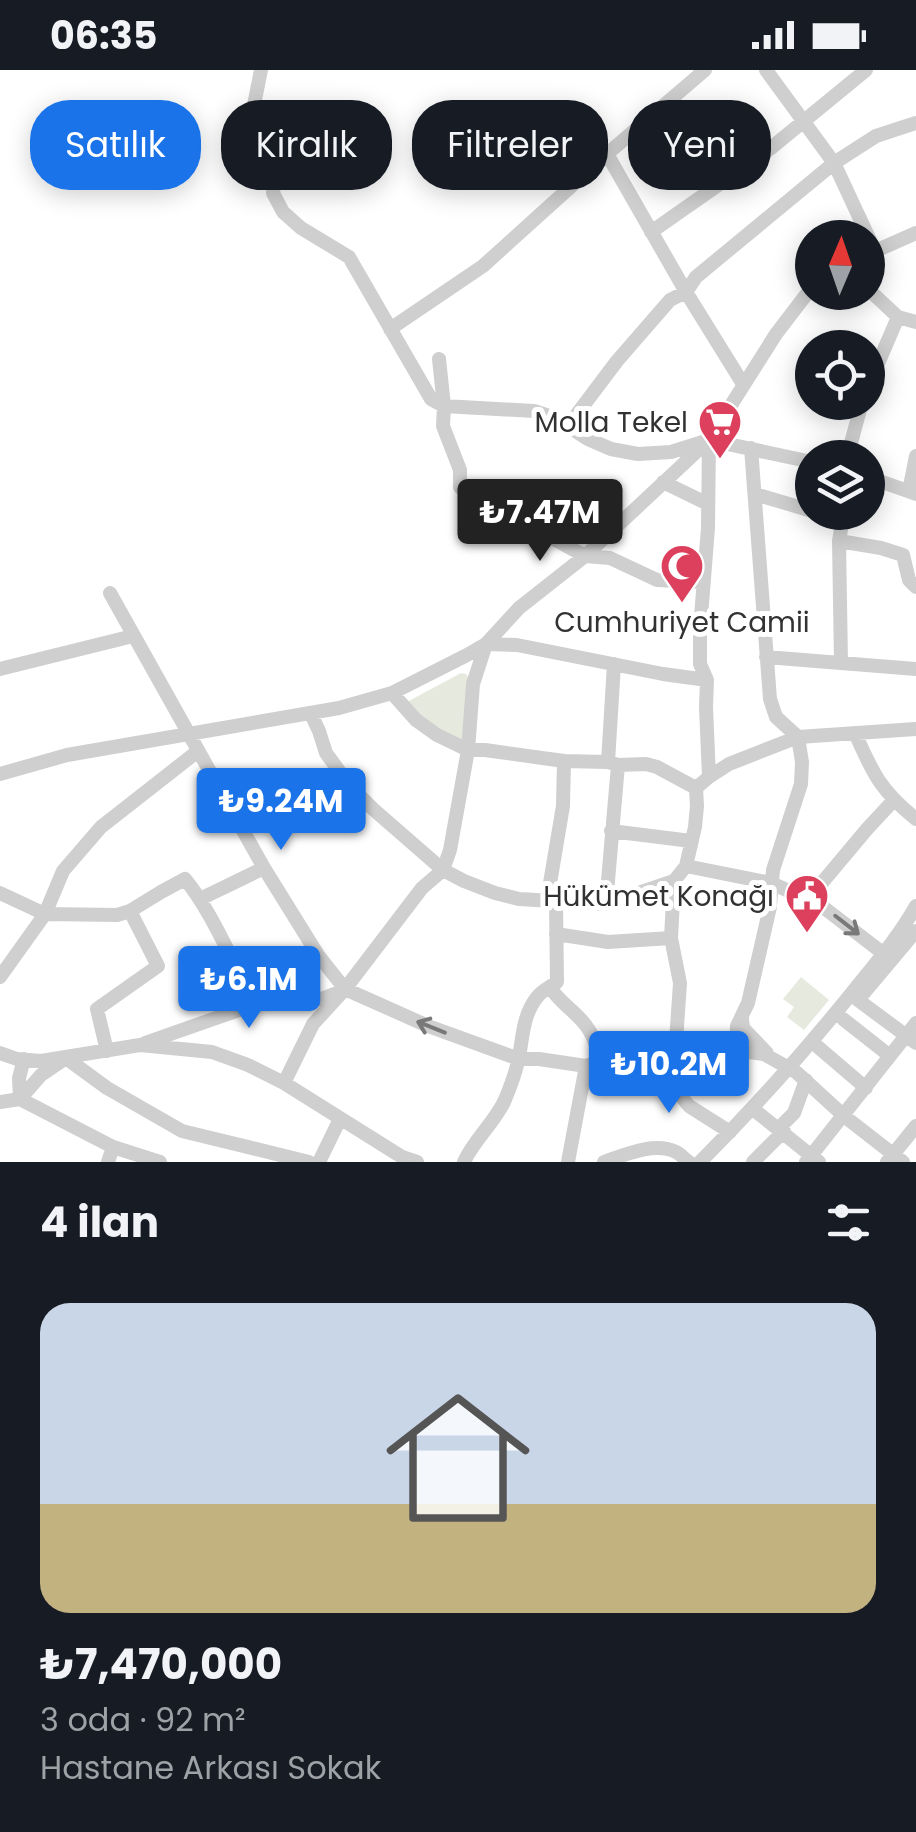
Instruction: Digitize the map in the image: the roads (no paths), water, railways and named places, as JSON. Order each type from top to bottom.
[{"type":"street","points":[[261,70],[254,105],[256,132],[275,176],[273,193],[284,212],[301,228],[349,257],[431,399],[444,406],[534,411],[555,418],[611,450],[638,454],[671,452],[710,440],[795,458]]},
{"type":"street","points":[[608,153],[705,70]]},
{"type":"street","points":[[766,70],[834,163],[858,220]]},
{"type":"street","points":[[651,232],[805,122],[866,70]]},
{"type":"street","points":[[568,426],[617,361],[670,300],[686,292],[696,277],[834,163],[876,136],[916,123]]},
{"type":"street","points":[[608,156],[743,384]]},
{"type":"street","points":[[390,328],[483,266],[567,190]]},
{"type":"street","points":[[885,247],[916,233]]},
{"type":"street","points":[[885,305],[898,317],[916,322]]},
{"type":"street","points":[[0,774],[67,755],[311,714],[392,693],[486,644],[519,608],[585,556],[710,440],[795,307]]},
{"type":"street","points":[[885,348],[898,317]]},
{"type":"street","points":[[439,359],[443,426],[460,470],[460,487],[585,556],[610,558],[657,580],[702,582]]},
{"type":"street","points":[[709,777],[707,680],[700,664],[710,440]]},
{"type":"street","points":[[736,1052],[737,1026],[748,1003],[770,907],[771,882],[800,784],[802,762],[798,737],[774,713],[768,688],[751,448]]},
{"type":"street","points":[[885,482],[912,492],[916,456]]},
{"type":"street","points":[[663,482],[708,504]]},
{"type":"street","points":[[755,494],[795,506]]},
{"type":"street","points":[[841,530],[841,663]]},
{"type":"street","points":[[839,541],[910,556],[909,580],[916,588]]},
{"type":"street","points":[[110,593],[264,868],[318,956],[345,989],[428,1026],[519,1059],[594,1064],[736,1052],[772,1057]]},
{"type":"street","points":[[0,669],[134,636]]},
{"type":"street","points":[[486,644],[517,645],[707,680]]},
{"type":"street","points":[[284,1083],[312,1024],[345,989],[422,888],[442,870],[450,850],[468,750],[474,684],[486,644]]},
{"type":"street","points":[[766,657],[916,668]]},
{"type":"street","points":[[606,904],[614,664]]},
{"type":"street","points":[[392,693],[426,728],[468,750],[564,761],[646,764],[696,788]]},
{"type":"street","points":[[311,714],[326,754],[350,786],[442,870],[495,893],[551,902],[606,904],[674,882]]},
{"type":"street","points":[[696,788],[728,764],[798,737],[916,729]]},
{"type":"street","points":[[855,734],[874,774],[893,801],[916,819]]},
{"type":"street","points":[[0,977],[46,914],[62,871],[102,827],[198,751]]},
{"type":"street","points":[[464,1162],[498,1114],[519,1059],[527,1015],[537,997],[556,982],[551,902],[564,761]]},
{"type":"street","points":[[696,788],[697,806],[686,866],[674,882],[671,938],[680,983],[675,1056],[681,1096],[688,1106],[730,1132]]},
{"type":"street","points":[[810,896],[893,801]]},
{"type":"street","points":[[611,831],[691,841]]},
{"type":"street","points":[[686,866],[771,882],[810,896],[884,954]]},
{"type":"street","points":[[200,899],[264,868]]},
{"type":"street","points":[[0,893],[46,914],[117,915],[130,912],[186,879],[256,1004]]},
{"type":"street","points":[[712,1162],[797,1073],[911,935],[916,906]]},
{"type":"street","points":[[107,1051],[97,1009],[158,966],[130,912]]},
{"type":"street","points":[[556,934],[608,942],[671,938]]},
{"type":"street","points":[[700,1162],[797,1073],[884,954],[911,935]]},
{"type":"street","points":[[550,987],[590,1031],[594,1064],[568,1162]]},
{"type":"street","points":[[0,1053],[41,1061],[140,1045],[256,1004],[320,999],[345,989]]},
{"type":"street","points":[[758,1113],[812,1160],[890,1056],[913,1033],[858,1000]]},
{"type":"street","points":[[742,1018],[750,1038],[797,1073],[894,1159],[916,1126]]},
{"type":"street","points":[[843,1019],[890,1056]]},
{"type":"street","points":[[194,1050],[206,1022]]},
{"type":"street","points":[[140,1045],[212,1052],[231,1058],[284,1083],[402,1158],[416,1162]]},
{"type":"street","points":[[818,1048],[866,1088]]},
{"type":"street","points":[[0,1102],[20,1098],[36,1079],[66,1058]]},
{"type":"street","points":[[66,1058],[107,1088],[182,1131],[309,1162]]},
{"type":"street","points":[[20,1098],[24,1059]]},
{"type":"street","points":[[754,1162],[794,1112],[797,1073]]},
{"type":"street","points":[[20,1098],[111,1155],[160,1162]]},
{"type":"street","points":[[320,1162],[340,1119]]},
{"type":"street","points":[[604,1162],[662,1149],[675,1151],[688,1162]]},
{"type":"place","name":"Molla Tekel","points":[[720,460]]},
{"type":"place","name":"Cumhuriyet Camii","points":[[682,604]]},
{"type":"place","name":"Hükümet Konağı","points":[[807,934]]}]
